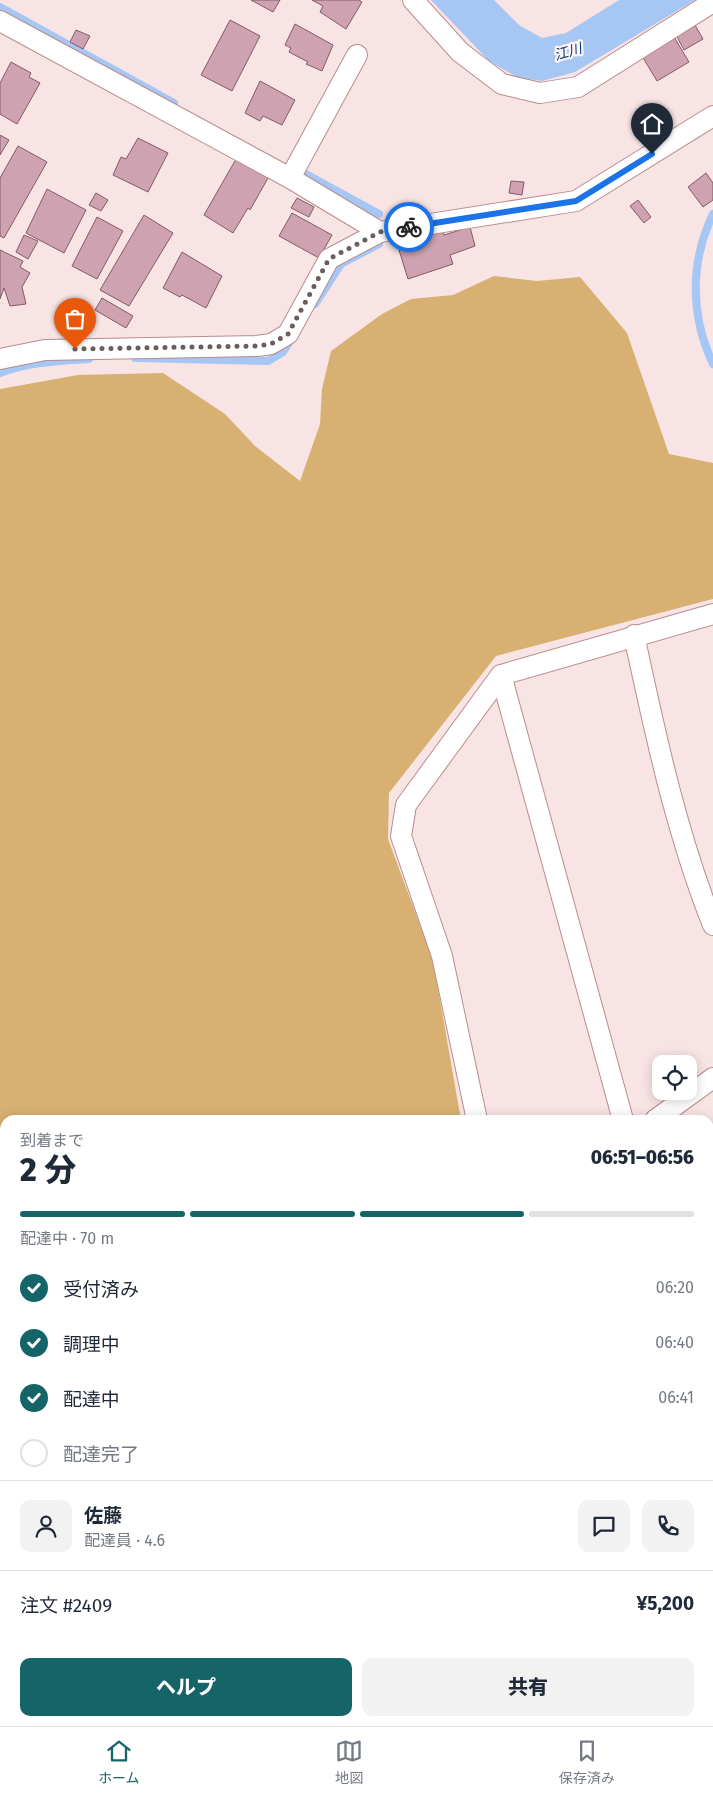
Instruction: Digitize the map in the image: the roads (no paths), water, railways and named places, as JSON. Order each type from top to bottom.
[{"type":"street","points":[[413,0],[460,52],[502,84],[540,93],[578,87],[713,2]]},
{"type":"street","points":[[0,21],[290,178],[380,232]]},
{"type":"street","points":[[290,178],[357,56]]},
{"type":"street","points":[[0,359],[45,350],[256,346],[271,344],[288,334],[329,259],[380,232],[576,201],[713,116]]},
{"type":"street","points":[[476,1115],[442,956],[401,836],[406,804],[501,675],[634,635],[713,614]]},
{"type":"street","points":[[634,635],[656,738],[696,883],[713,925]]},
{"type":"street","points":[[501,675],[622,1115]]},
{"type":"street","points":[[662,1115],[713,1078]]},
{"type":"water","name":"江川","points":[[431,0],[494,0],[519,25],[542,38],[566,33],[619,0],[695,0],[575,72],[542,81],[517,77],[489,61]]},
{"type":"waterway","points":[[0,7],[174,103]]},
{"type":"waterway","points":[[304,173],[379,214]]},
{"type":"waterway","points":[[713,214],[705,232],[700,251],[696,289],[700,327],[713,364]]},
{"type":"waterway","points":[[315,304],[341,264],[379,244]]},
{"type":"waterway","points":[[135,358],[268,361],[283,352],[292,338]]},
{"type":"waterway","points":[[0,373],[33,364],[89,359]]}]
